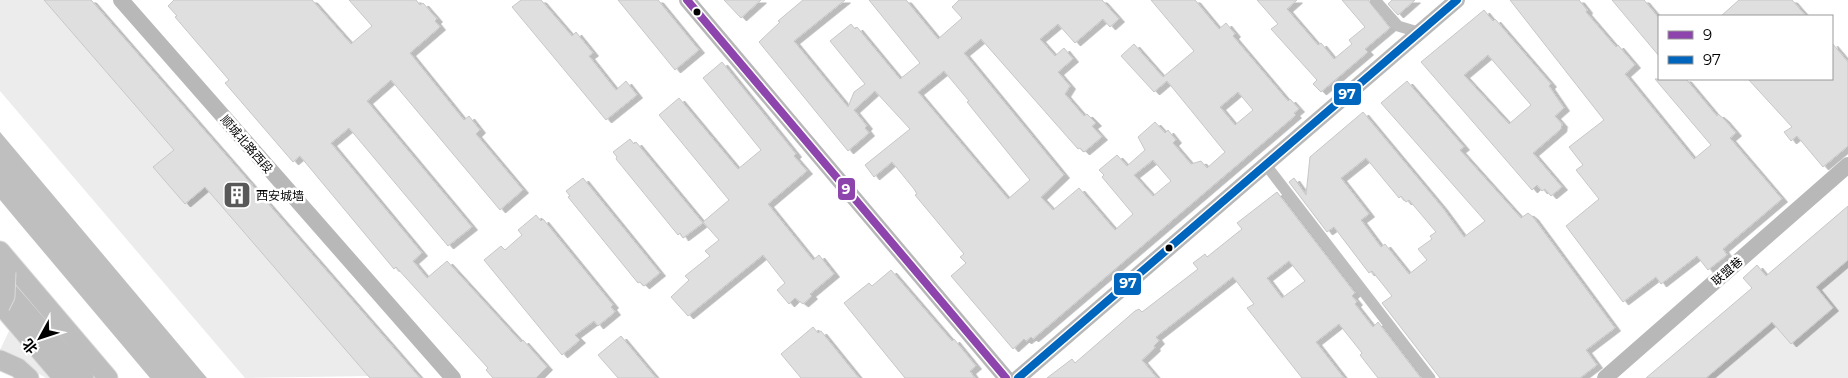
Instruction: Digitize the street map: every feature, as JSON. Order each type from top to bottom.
[{"type":"main road","points":[[0,252],[108,378]]},
{"type":"main road","points":[[2,272],[5,296],[0,305],[62,378]]},
{"type":"main road","points":[[2,272],[84,378]]},
{"type":"main road","points":[[0,360],[18,368],[29,378]]},
{"type":"street","name":"顺城北路西段","points":[[121,0],[453,378]]},
{"type":"street","points":[[687,0],[1006,378]]},
{"type":"street","points":[[1375,0],[1398,26],[1418,32]]},
{"type":"street","points":[[1018,378],[1457,0]]},
{"type":"street","points":[[1266,165],[1430,378]]},
{"type":"street","name":"联盟巷","points":[[1606,378],[1848,165]]},
{"type":"shaded area","points":[[0,0],[44,0],[174,150],[154,167],[205,187],[369,376],[245,378],[0,91]]},
{"type":"shaded area","points":[[0,132],[207,378],[150,378],[20,224],[0,200]]},
{"type":"shaded area","points":[[1848,260],[1848,378],[1706,378],[1772,322],[1791,343],[1833,308],[1816,287]]},
{"type":"shaded area","points":[[10,329],[49,378],[0,350]]},
{"type":"building","name":"西安城墙","points":[[44,0],[91,0],[420,378],[370,378],[205,187],[185,204],[153,167],[174,150]]},
{"type":"building","points":[[174,0],[312,0],[351,44],[372,26],[349,0],[416,0],[420,5],[423,3],[437,19],[435,21],[440,27],[410,53],[464,120],[469,116],[480,130],[476,134],[523,190],[500,210],[391,80],[367,101],[472,227],[448,246],[349,128],[331,143],[422,253],[413,261],[427,278],[447,261],[521,342],[523,340],[547,367],[536,378],[493,378],[486,370],[488,368],[396,267],[394,269],[300,156],[293,162],[225,83],[229,80],[175,17],[177,16],[168,6]]},
{"type":"building","points":[[521,0],[541,0],[572,36],[576,32],[593,53],[589,56],[616,90],[626,81],[637,95],[606,120],[512,7]]},
{"type":"building","points":[[618,0],[658,0],[699,50],[675,70]]},
{"type":"building","points":[[724,0],[761,0],[741,18]]},
{"type":"building","points":[[803,0],[845,0],[794,41],[848,107],[854,92],[865,84],[830,41],[851,24],[855,29],[857,27],[900,79],[920,63],[869,0],[906,0],[938,39],[962,18],[952,7],[959,0],[1102,0],[1119,19],[1110,27],[1103,19],[1075,43],[1058,24],[1040,39],[1055,56],[1064,48],[1073,59],[1058,72],[1070,86],[1065,94],[1084,116],[1087,114],[1096,123],[1092,126],[1102,137],[1084,152],[1080,148],[1078,149],[981,39],[964,53],[1064,175],[1041,197],[1053,210],[1079,188],[1115,230],[1133,214],[1102,177],[1104,175],[1099,170],[1117,155],[1127,166],[1145,150],[1138,137],[1155,122],[1165,133],[1168,130],[1176,140],[1173,143],[1191,164],[1201,161],[1207,168],[1225,152],[1167,81],[1154,92],[1121,56],[1134,44],[1163,77],[1194,51],[1151,0],[1195,0],[1219,29],[1226,23],[1235,34],[1233,36],[1288,101],[1290,99],[1299,109],[1294,113],[1296,115],[1033,339],[1031,337],[1026,341],[1024,339],[1013,349],[951,276],[966,263],[960,257],[964,254],[915,195],[917,194],[914,189],[892,162],[874,177],[865,165],[910,129],[875,91],[854,110],[867,126],[865,128],[869,133],[848,151],[759,42],[780,22],[778,21]],"holes":[[[944,71],[1030,180],[1008,199],[918,92]],[[1238,92],[1253,110],[1235,125],[1220,107]],[[1153,160],[1171,181],[1153,196],[1134,175]]]},
{"type":"building","points":[[1257,0],[1297,0],[1287,9],[1318,45],[1321,43],[1334,59],[1352,44],[1349,40],[1365,27],[1342,0],[1368,0],[1390,28],[1365,49],[1368,52],[1321,92],[1313,84],[1317,80],[1271,29],[1278,24]]},
{"type":"building","points":[[1392,0],[1415,0],[1398,15],[1388,4]]},
{"type":"building","points":[[1510,0],[1579,0],[1587,10],[1586,12],[1616,47],[1618,45],[1635,65],[1625,74],[1694,159],[1711,145],[1655,79],[1687,80],[1717,116],[1718,114],[1724,119],[1736,133],[1730,138],[1782,199],[1723,249],[1727,255],[1708,270],[1697,256],[1661,284],[1656,277],[1623,302],[1566,226],[1599,199],[1576,170],[1583,165],[1569,147],[1604,120]]},
{"type":"building","points":[[1612,0],[1644,0],[1658,17],[1658,55]]},
{"type":"building","points":[[1739,0],[1792,0],[1805,15],[1722,15]]},
{"type":"building","points":[[1484,10],[1493,21],[1495,19],[1551,84],[1549,86],[1564,108],[1555,116],[1562,124],[1561,129],[1533,153],[1562,187],[1551,196],[1545,189],[1542,191],[1537,185],[1532,190],[1421,62]],"holes":[[[1488,55],[1531,105],[1509,124],[1464,75]]]},
{"type":"building","points":[[1833,44],[1848,62],[1848,146],[1823,167],[1797,136],[1791,141],[1784,132],[1792,127],[1749,80],[1833,80]]},
{"type":"building","points":[[722,62],[796,154],[794,156],[807,171],[768,204],[813,260],[819,255],[834,274],[810,294],[812,296],[803,304],[795,298],[789,304],[777,290],[785,283],[763,255],[688,316],[671,297],[689,280],[685,276],[710,256],[705,251],[719,240],[703,222],[729,200],[659,115],[679,98],[738,169],[761,150],[703,78]]},
{"type":"building","points":[[1407,81],[1464,147],[1460,150],[1521,218],[1528,213],[1533,217],[1615,328],[1586,350],[1597,365],[1580,378],[1440,378],[1382,303],[1392,296],[1372,271],[1369,273],[1334,227],[1327,232],[1289,182],[1294,178],[1306,195],[1310,157],[1363,112],[1442,207],[1464,237],[1485,221],[1381,103]],"holes":[[[1366,158],[1399,198],[1401,196],[1406,202],[1409,200],[1436,232],[1430,236],[1432,239],[1418,249],[1427,260],[1409,274],[1385,244],[1381,247],[1361,220],[1369,214],[1341,178]]]},
{"type":"building","points":[[630,139],[634,144],[636,142],[703,223],[683,238],[680,233],[678,235],[616,159],[617,157],[613,152]]},
{"type":"building","points":[[583,178],[660,273],[644,286],[640,282],[638,283],[568,197],[570,196],[566,191]]},
{"type":"building","points":[[1277,192],[1355,293],[1352,296],[1357,302],[1355,304],[1373,327],[1378,322],[1421,378],[1378,378],[1360,355],[1362,353],[1339,324],[1316,342],[1344,378],[1302,378],[1247,308],[1254,304],[1233,277],[1156,337],[1159,341],[1154,346],[1155,348],[1142,360],[1157,378],[1047,378],[1072,359],[1075,363],[1135,311],[1139,309],[1142,312],[1198,269],[1193,263],[1205,254],[1207,257],[1242,229],[1237,223]],"holes":[[[1289,261],[1305,281],[1282,298],[1267,278]]]},
{"type":"building","points":[[1848,206],[1848,260],[1816,287],[1833,308],[1791,344],[1772,322],[1706,378],[1646,378],[1752,288],[1743,278],[1757,265],[1766,276]]},
{"type":"building","points":[[536,215],[541,221],[543,219],[613,305],[611,307],[615,312],[598,326],[594,321],[575,335],[580,340],[562,355],[484,260],[501,246],[505,250],[522,235],[518,230]]},
{"type":"building","points":[[891,270],[976,366],[970,371],[975,378],[905,378],[844,303],[869,283],[872,286]]},
{"type":"building","points":[[813,327],[818,333],[821,331],[859,378],[801,378],[781,354]]},
{"type":"building","points":[[621,336],[656,378],[618,378],[598,355]]},
{"type":"transit line","name":"9","points":[[687,0],[1006,378]]},
{"type":"transit line","name":"97","points":[[1018,378],[1457,0]]},
{"type":"place","name":"西安城墙","points":[[237,195]]}]
